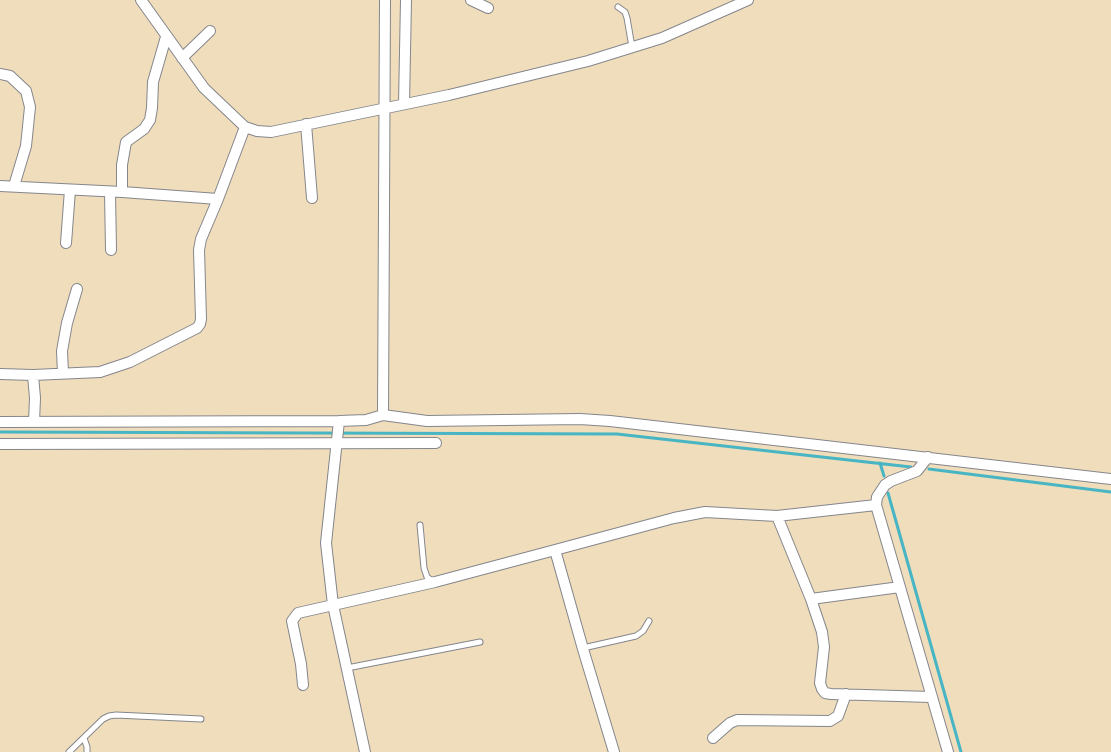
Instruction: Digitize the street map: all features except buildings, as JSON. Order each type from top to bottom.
[{"type":"street","points":[[141,0],[166,37],[213,98],[245,127],[256,131],[271,132],[449,95],[579,63],[662,38],[748,0]]},
{"type":"street","points":[[383,416],[387,108],[385,0]]},
{"type":"street","points":[[403,104],[406,0]]},
{"type":"street","points":[[471,0],[488,8]]},
{"type":"street","points":[[182,58],[210,32]]},
{"type":"street","points":[[122,192],[122,165],[126,142],[144,129],[150,120],[153,82],[166,37]]},
{"type":"street","points":[[0,74],[10,76],[26,91],[30,107],[26,146],[14,186]]},
{"type":"street","points":[[306,124],[312,198]]},
{"type":"street","points":[[0,374],[33,375],[100,372],[130,362],[197,328],[200,324],[200,239],[218,199],[245,127]]},
{"type":"street","points":[[0,186],[218,199]]},
{"type":"street","points":[[66,243],[70,190]]},
{"type":"street","points":[[110,192],[111,250]]},
{"type":"street","points":[[63,373],[62,358],[67,323],[77,289]]},
{"type":"street","points":[[33,375],[35,398],[34,422]]},
{"type":"street","points":[[0,422],[339,421],[366,420],[383,416],[427,421],[580,419],[1111,479]]},
{"type":"street","points":[[339,421],[326,543],[333,605],[366,752]]},
{"type":"street","points":[[0,444],[436,443]]},
{"type":"street","points":[[928,457],[917,471],[885,485],[877,497],[876,505],[948,752]]},
{"type":"street","points":[[303,686],[301,664],[293,626],[294,617],[298,613],[435,582],[674,518],[705,512],[777,516],[876,505]]},
{"type":"street","points":[[777,516],[811,599],[823,638],[820,683],[825,693],[931,697]]},
{"type":"street","points":[[555,550],[582,648],[614,752]]},
{"type":"street","points":[[811,599],[900,587]]},
{"type":"street","points":[[713,738],[730,723],[737,720],[821,721],[835,719],[838,716],[846,694]]},
{"type":"lane","points":[[618,7],[625,12],[632,47]]},
{"type":"lane","points":[[420,525],[424,568],[427,577],[435,582]]},
{"type":"lane","points":[[582,648],[636,636],[643,631],[649,621]]},
{"type":"lane","points":[[346,668],[480,642]]},
{"type":"lane","points":[[69,752],[104,719],[116,714],[201,719]]},
{"type":"lane","points":[[84,738],[87,752]]},
{"type":"waterway","points":[[0,432],[617,434],[911,467]]},
{"type":"waterway","points":[[880,463],[884,476]]},
{"type":"waterway","points":[[929,469],[1111,492]]},
{"type":"waterway","points":[[888,493],[961,752]]}]
